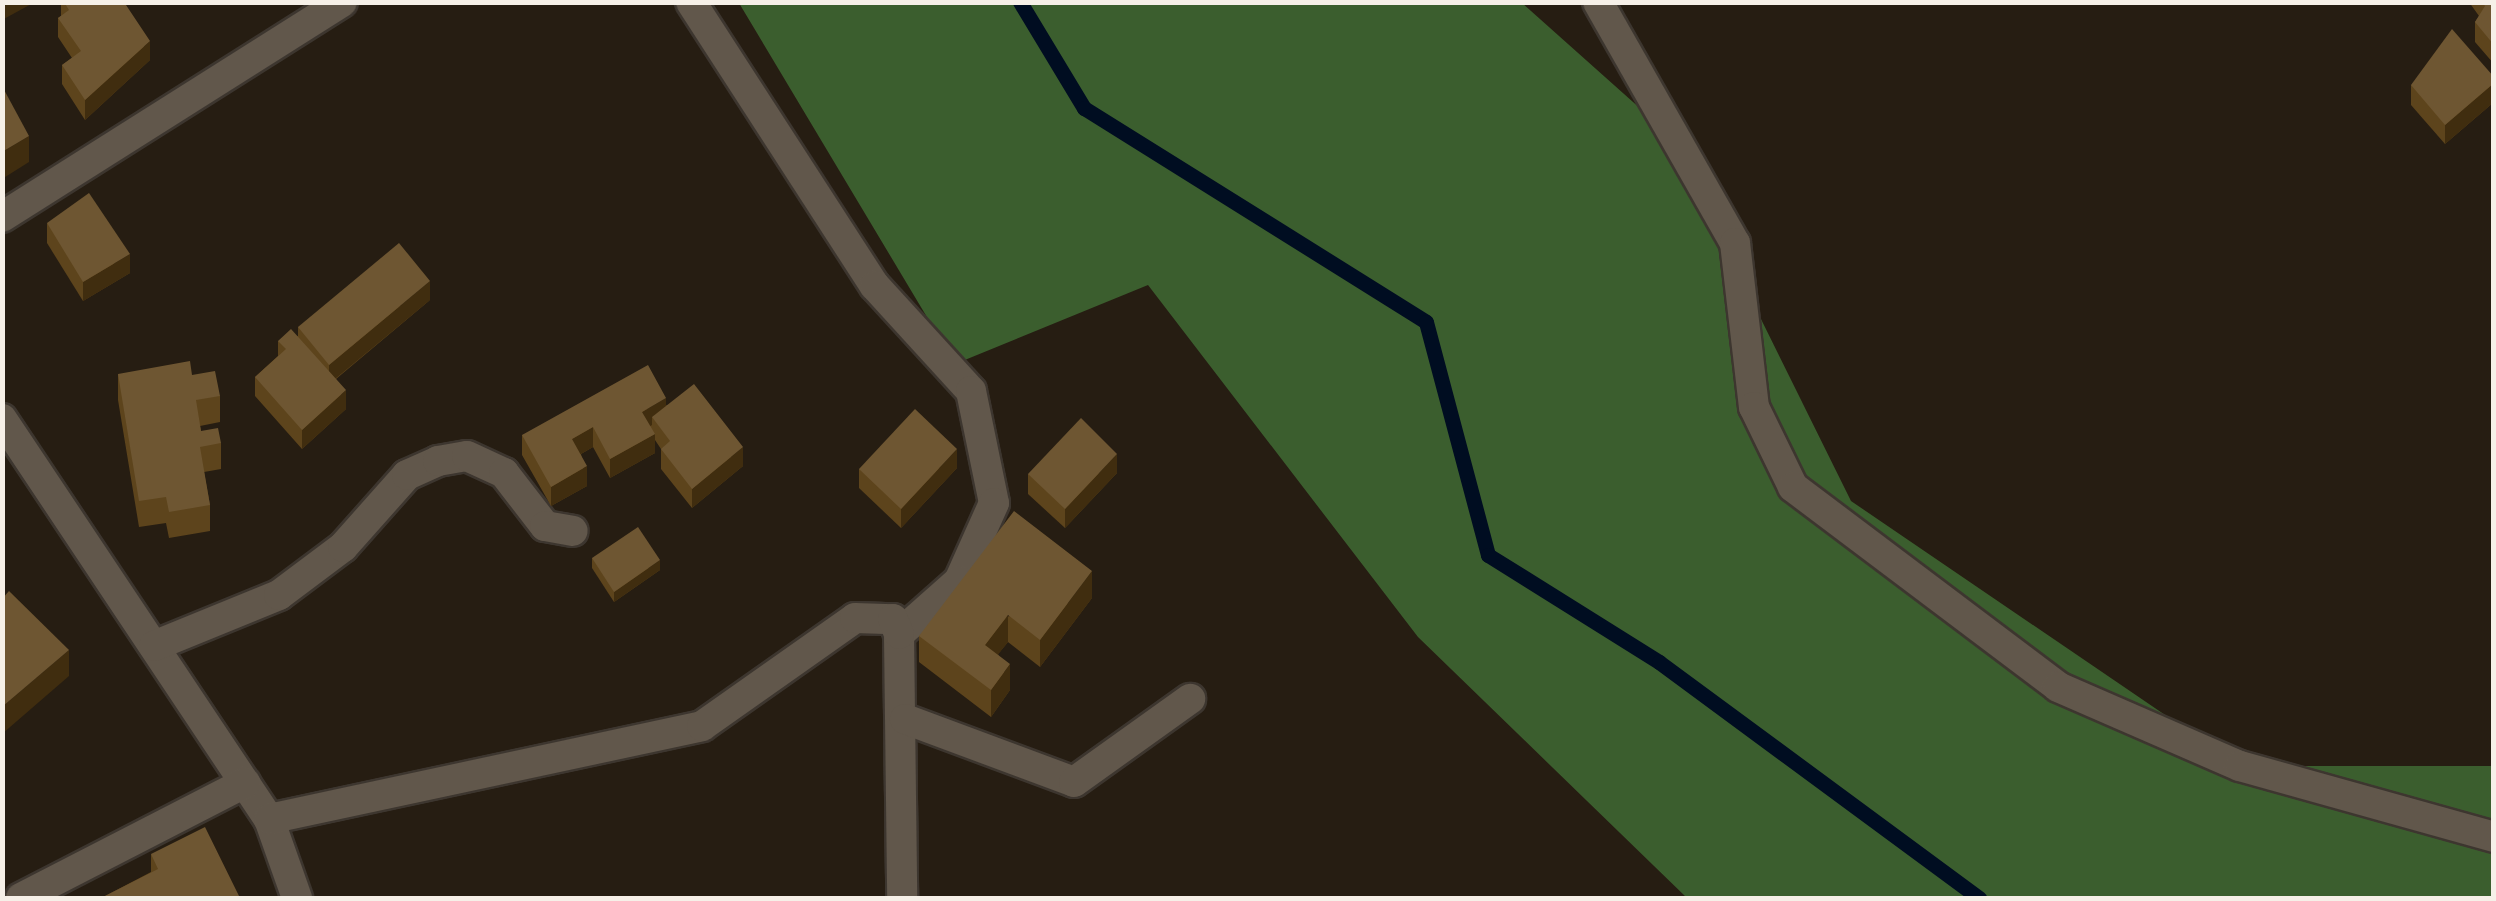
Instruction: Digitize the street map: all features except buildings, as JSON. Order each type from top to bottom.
[{"type":"street","points":[[2,217],[342,2]]},
{"type":"street","points":[[690,2],[875,286],[971,391],[994,502],[959,582],[898,634]]},
{"type":"street","points":[[1598,2],[1735,243],[1754,407],[1793,487],[2058,686],[2240,766],[2494,837]]},
{"type":"street","points":[[2,419],[270,819],[297,898]]},
{"type":"street","points":[[154,646],[279,595],[343,547],[407,475],[438,461],[467,456],[504,473],[546,526],[573,531]]},
{"type":"street","points":[[270,819],[702,726],[855,618],[892,619],[898,634],[905,718],[902,898]]},
{"type":"street","points":[[905,718],[1074,782],[1190,699]]},
{"type":"street","points":[[22,898],[246,783]]},
{"type":"green space","points":[[739,3],[1522,3],[1670,135],[1851,501],[2240,766],[2493,766],[2493,898],[1687,898],[1418,637],[1148,285],[955,364]]},
{"type":"waterway","points":[[1020,2],[1084,108],[1426,322],[1488,555],[1659,662],[1979,898]]}]
